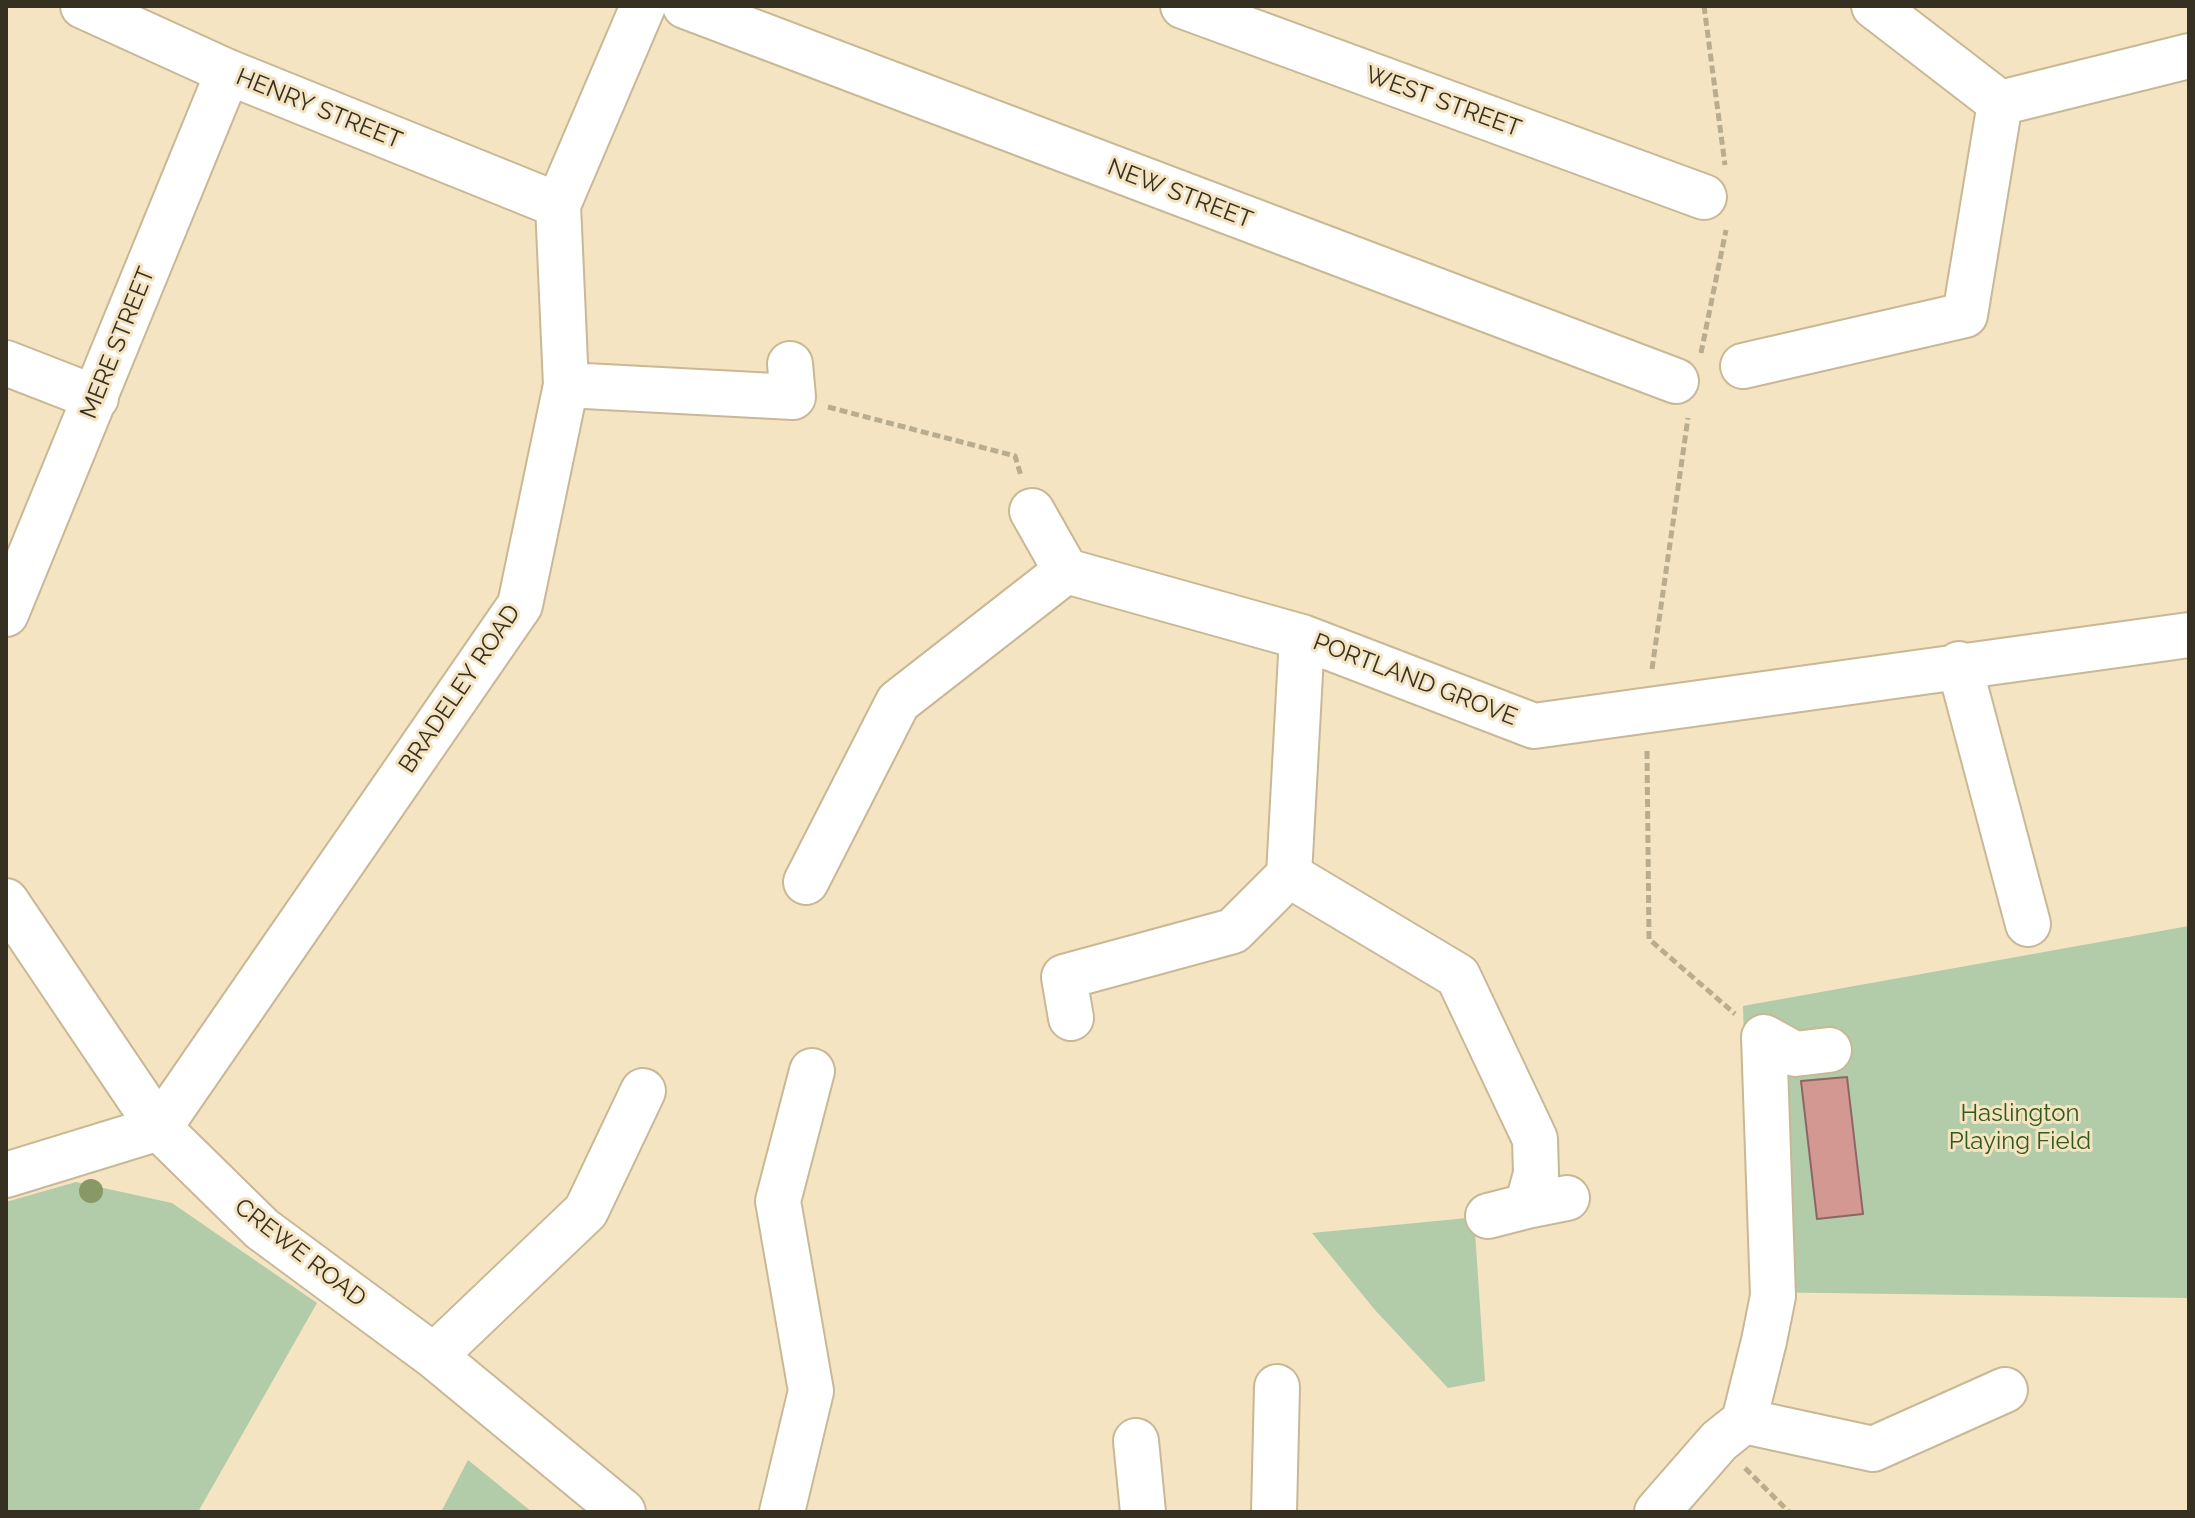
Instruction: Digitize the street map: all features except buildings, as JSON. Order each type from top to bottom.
[{"type":"street","name":"HENRY STREET","points":[[83,6],[228,72],[558,205]]},
{"type":"street","name":"BRADELEY ROAD","points":[[159,1128],[520,605],[566,385],[558,205],[643,6]]},
{"type":"street","name":"NEW STREET","points":[[685,6],[1676,381]]},
{"type":"street","name":"WEST STREET","points":[[1183,6],[1704,197]]},
{"type":"street","points":[[1874,6],[2000,103]]},
{"type":"street","points":[[2000,103],[2189,56]]},
{"type":"street","name":"MERE STREET","points":[[6,614],[228,72]]},
{"type":"street","points":[[1743,366],[1965,315],[2000,103]]},
{"type":"street","points":[[6,363],[96,398]]},
{"type":"street","points":[[566,385],[791,381]]},
{"type":"street","points":[[806,882],[898,702],[1066,571],[1032,511]]},
{"type":"street","name":"PORTLAND GROVE","points":[[1066,571],[1302,637],[1534,726],[1959,664],[2189,635]]},
{"type":"street","points":[[1071,1018],[1064,977],[1233,931],[1289,875],[1302,637]]},
{"type":"street","points":[[1959,664],[2028,924]]},
{"type":"street","points":[[1289,875],[1458,976],[1535,1139],[1536,1174],[1527,1207]]},
{"type":"street","name":"CREWE ROAD","points":[[6,901],[159,1128],[262,1229],[434,1356],[623,1512]]},
{"type":"street","points":[[1764,1037],[1795,1054],[1829,1050]]},
{"type":"street","points":[[1657,1512],[1731,1431],[1773,1296],[1764,1037]]},
{"type":"street","points":[[782,1512],[811,1391],[778,1201],[812,1071]]},
{"type":"street","points":[[434,1356],[586,1211],[643,1091]]},
{"type":"street","points":[[6,1175],[159,1128]]},
{"type":"street","points":[[1274,1512],[1277,1387]]},
{"type":"street","points":[[1731,1431],[1873,1449],[2005,1390]]},
{"type":"street","points":[[1136,1441],[1143,1512]]},
{"type":"path","points":[[791,381],[1015,456]]},
{"type":"path","points":[[1647,710],[1649,939],[1764,1037]]},
{"type":"path","points":[[1731,1431],[1789,1512]]},
{"type":"green space","name":"Haslington Playing Field","points":[[2189,926],[2189,1298],[1752,1292],[1743,1006]]},
{"type":"green space","points":[[76,1182],[172,1203],[317,1303],[198,1512],[6,1512],[6,1202]]},
{"type":"green space","points":[[1488,1216],[1475,1232],[1485,1381],[1448,1388],[1375,1310],[1312,1233]]},
{"type":"green space","points":[[468,1460],[532,1512],[441,1512]]}]
